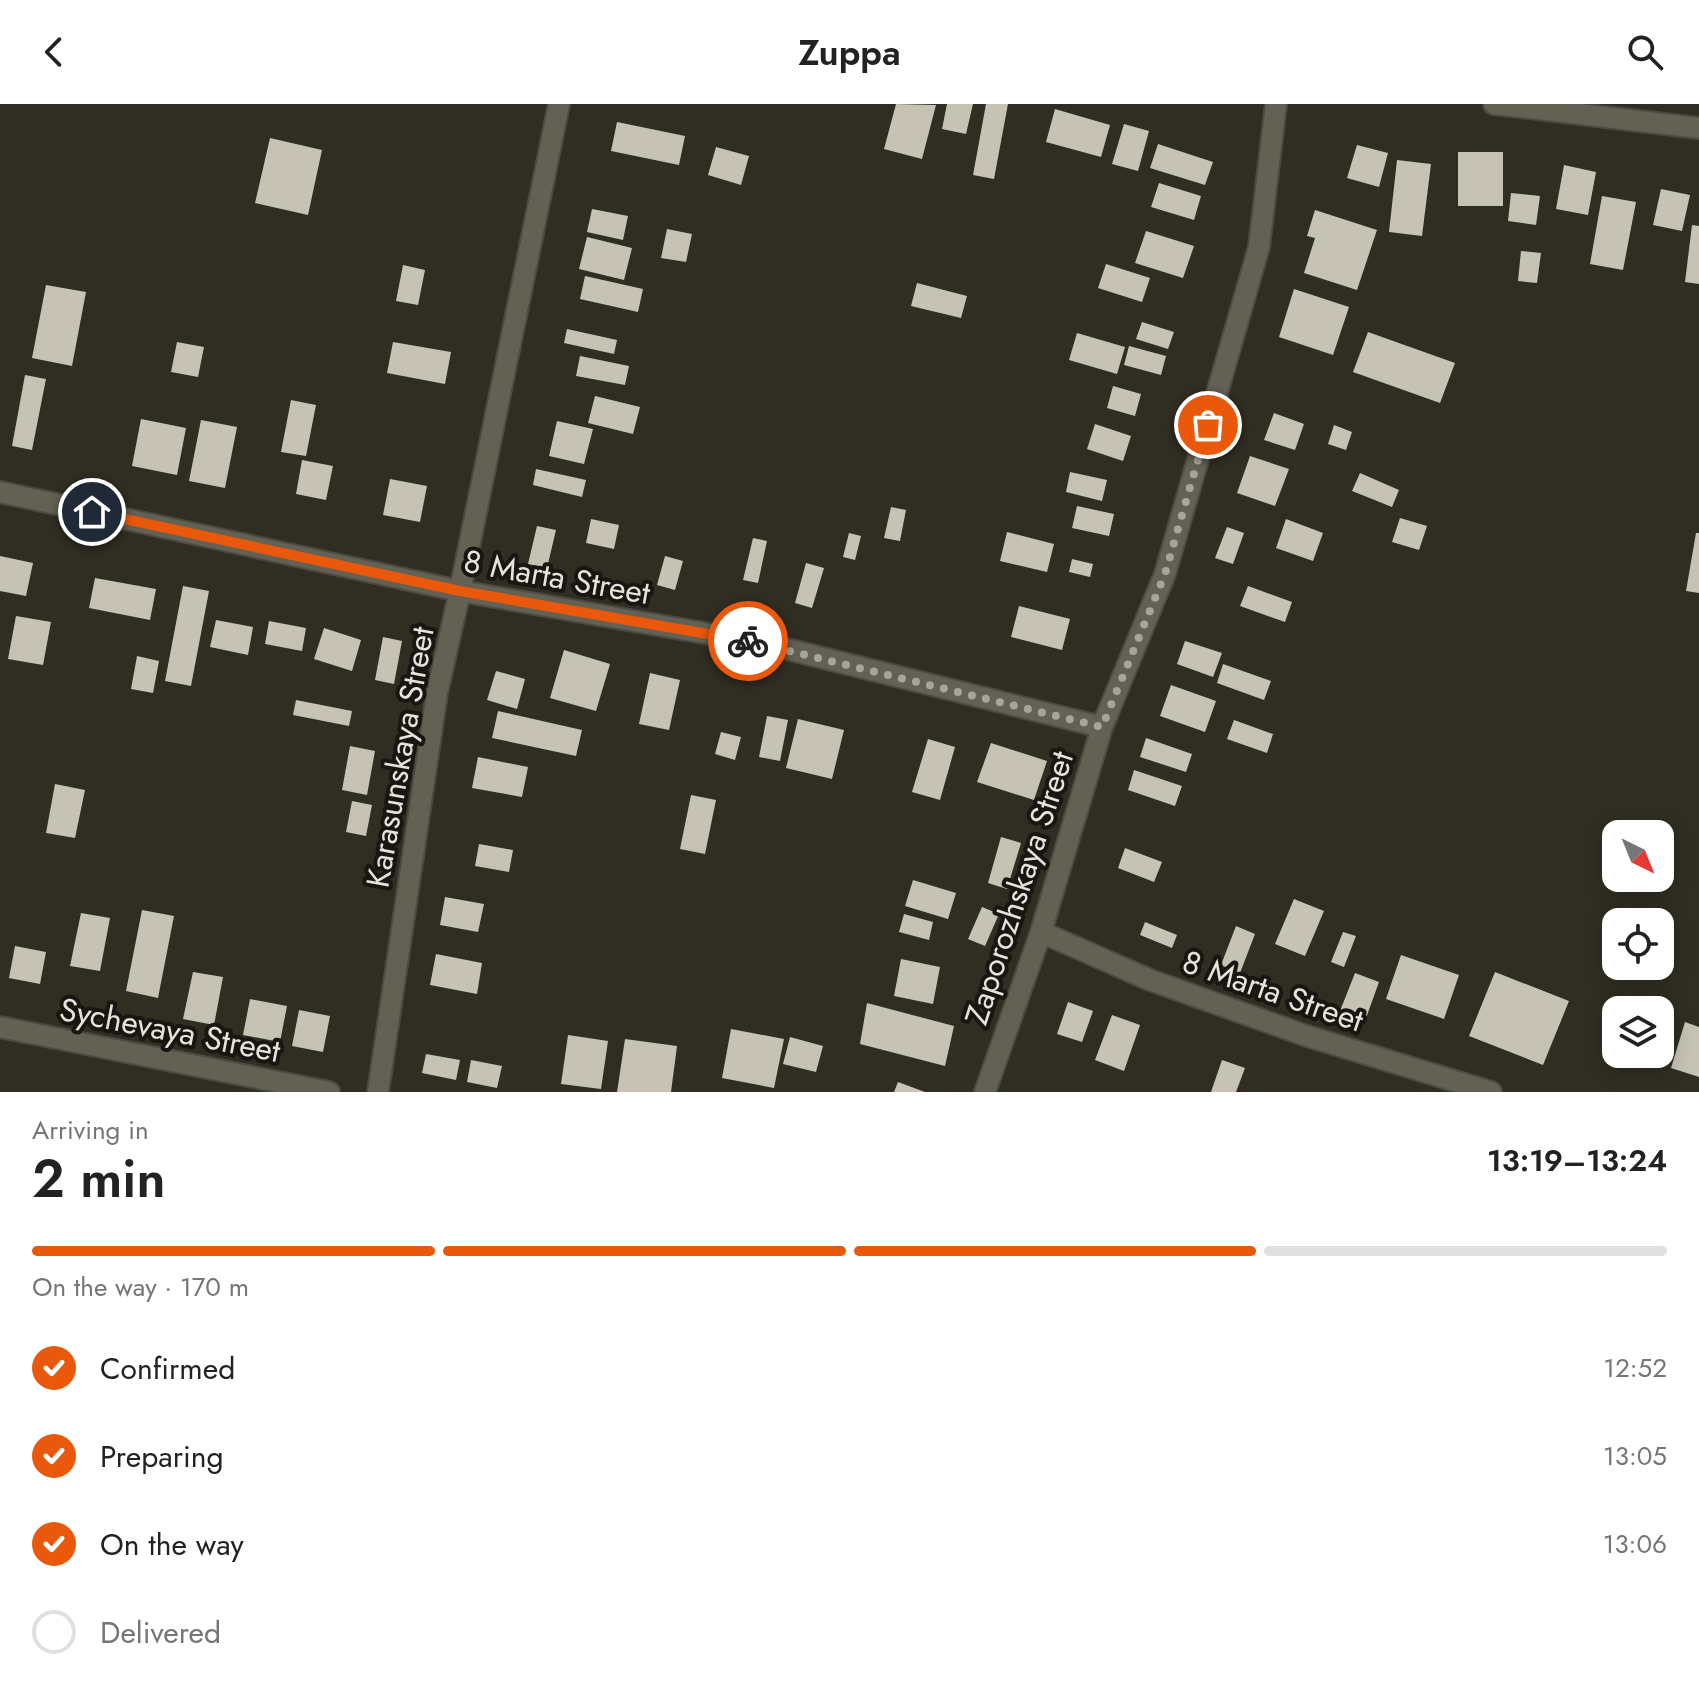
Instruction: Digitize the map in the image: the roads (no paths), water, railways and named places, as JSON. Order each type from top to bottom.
[{"type":"street","name":"Karasunskaya Street","points":[[378,1092],[437,693],[559,104]]},
{"type":"street","name":"Zaporozhskaya Street","points":[[985,1092],[1041,932],[1102,727],[1165,574],[1259,247],[1276,104]]},
{"type":"street","points":[[1494,104],[1699,128]]},
{"type":"street","name":"8 Marta Street","points":[[0,492],[460,591],[762,643],[1102,727]]},
{"type":"street","name":"8 Marta Street","points":[[1041,932],[1150,980],[1293,1031],[1491,1092]]},
{"type":"street","name":"Sychevaya Street","points":[[0,1027],[329,1092]]}]
